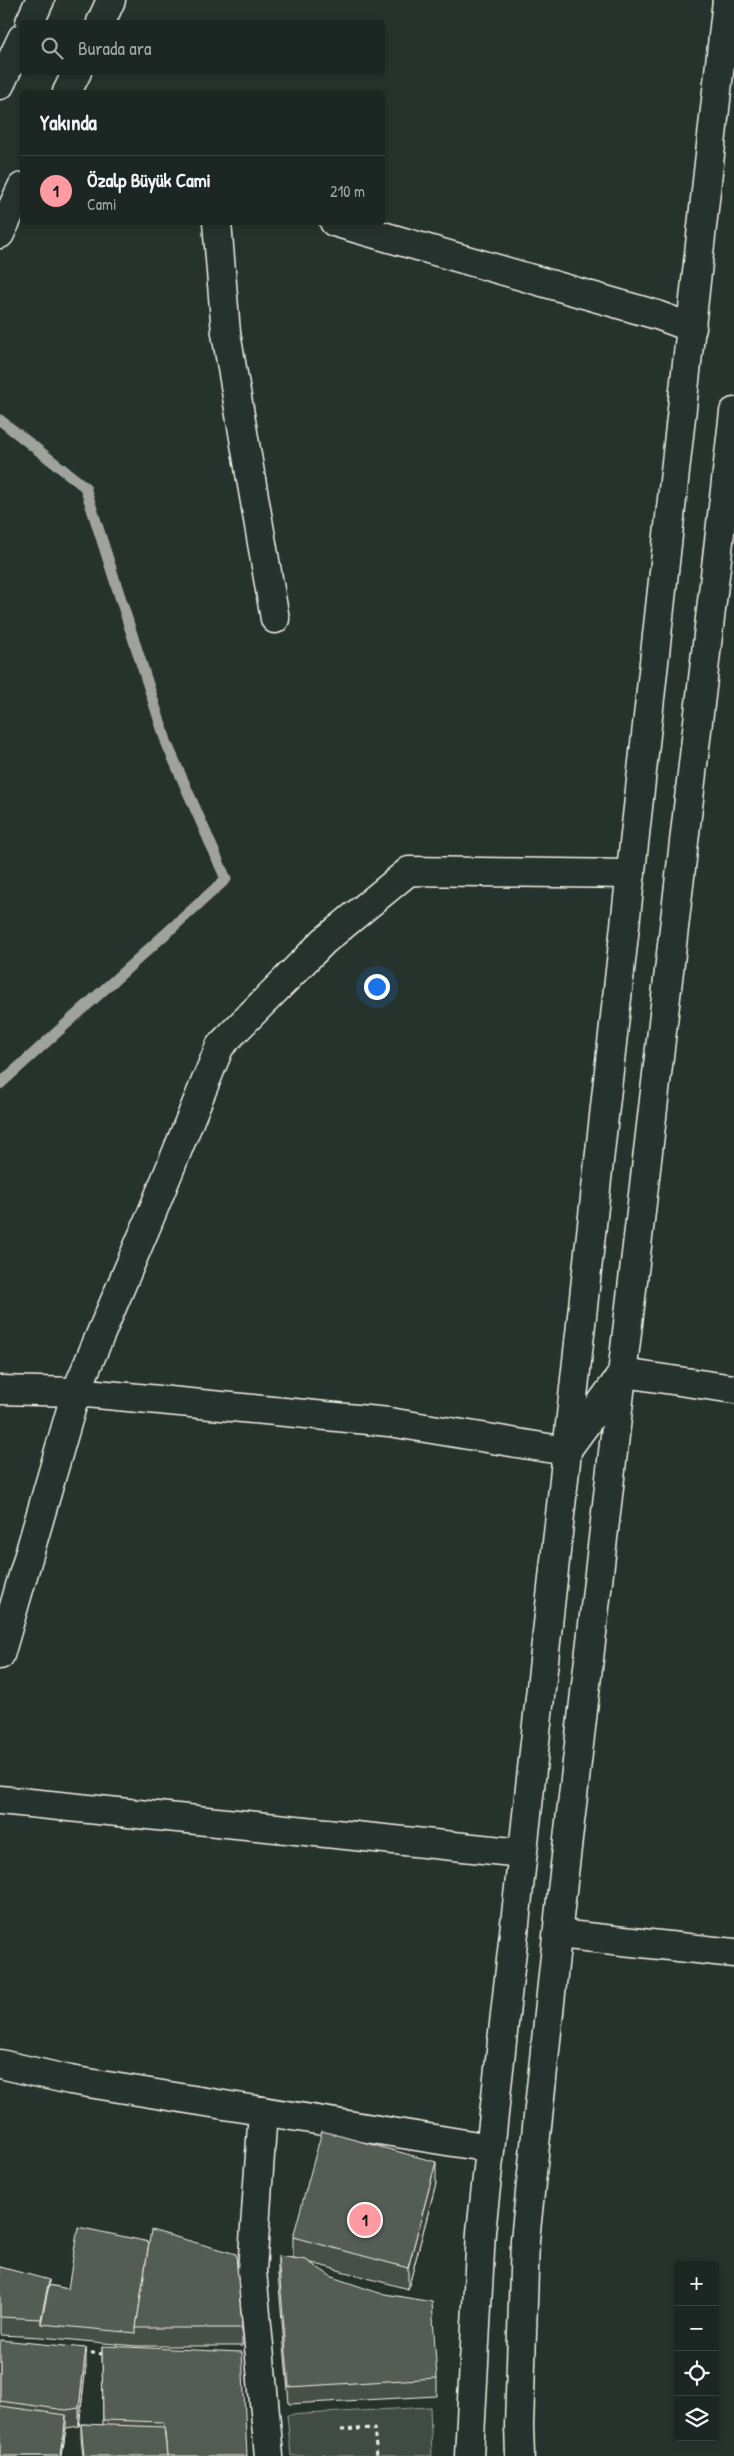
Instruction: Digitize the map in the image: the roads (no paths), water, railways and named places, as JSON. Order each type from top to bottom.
[{"type":"main road","points":[[31,20],[40,0]]},
{"type":"main road","points":[[102,20],[111,0]]},
{"type":"main road","points":[[469,2456],[481,2232],[727,0]]},
{"type":"main road","points":[[0,85],[20,42]]},
{"type":"main road","points":[[68,90],[76,75]]},
{"type":"main road","points":[[0,234],[20,191]]},
{"type":"main road","points":[[217,225],[226,333],[275,619]]},
{"type":"main road","points":[[344,225],[657,315],[692,328]]},
{"type":"main road","points":[[520,2456],[519,2426],[525,2240],[558,1934],[734,412]]},
{"type":"main road","points":[[0,1655],[76,1392],[220,1046],[324,941],[409,871],[631,874]]},
{"type":"main road","points":[[566,1451],[623,1373]]},
{"type":"main road","points":[[623,1373],[734,1389]]},
{"type":"main road","points":[[0,1390],[76,1392],[389,1422],[566,1451]]},
{"type":"main road","points":[[0,1800],[522,1853]]},
{"type":"main road","points":[[558,1934],[734,1953]]},
{"type":"main road","points":[[0,2064],[70,2080],[490,2148]]},
{"type":"main road","points":[[263,2112],[252,2271],[269,2456]]},
{"type":"waterway","points":[[0,420],[85,487],[167,744],[226,879],[0,1084]]},
{"type":"place","name":"Özalp Büyük Cami","points":[[365,2220]]}]
